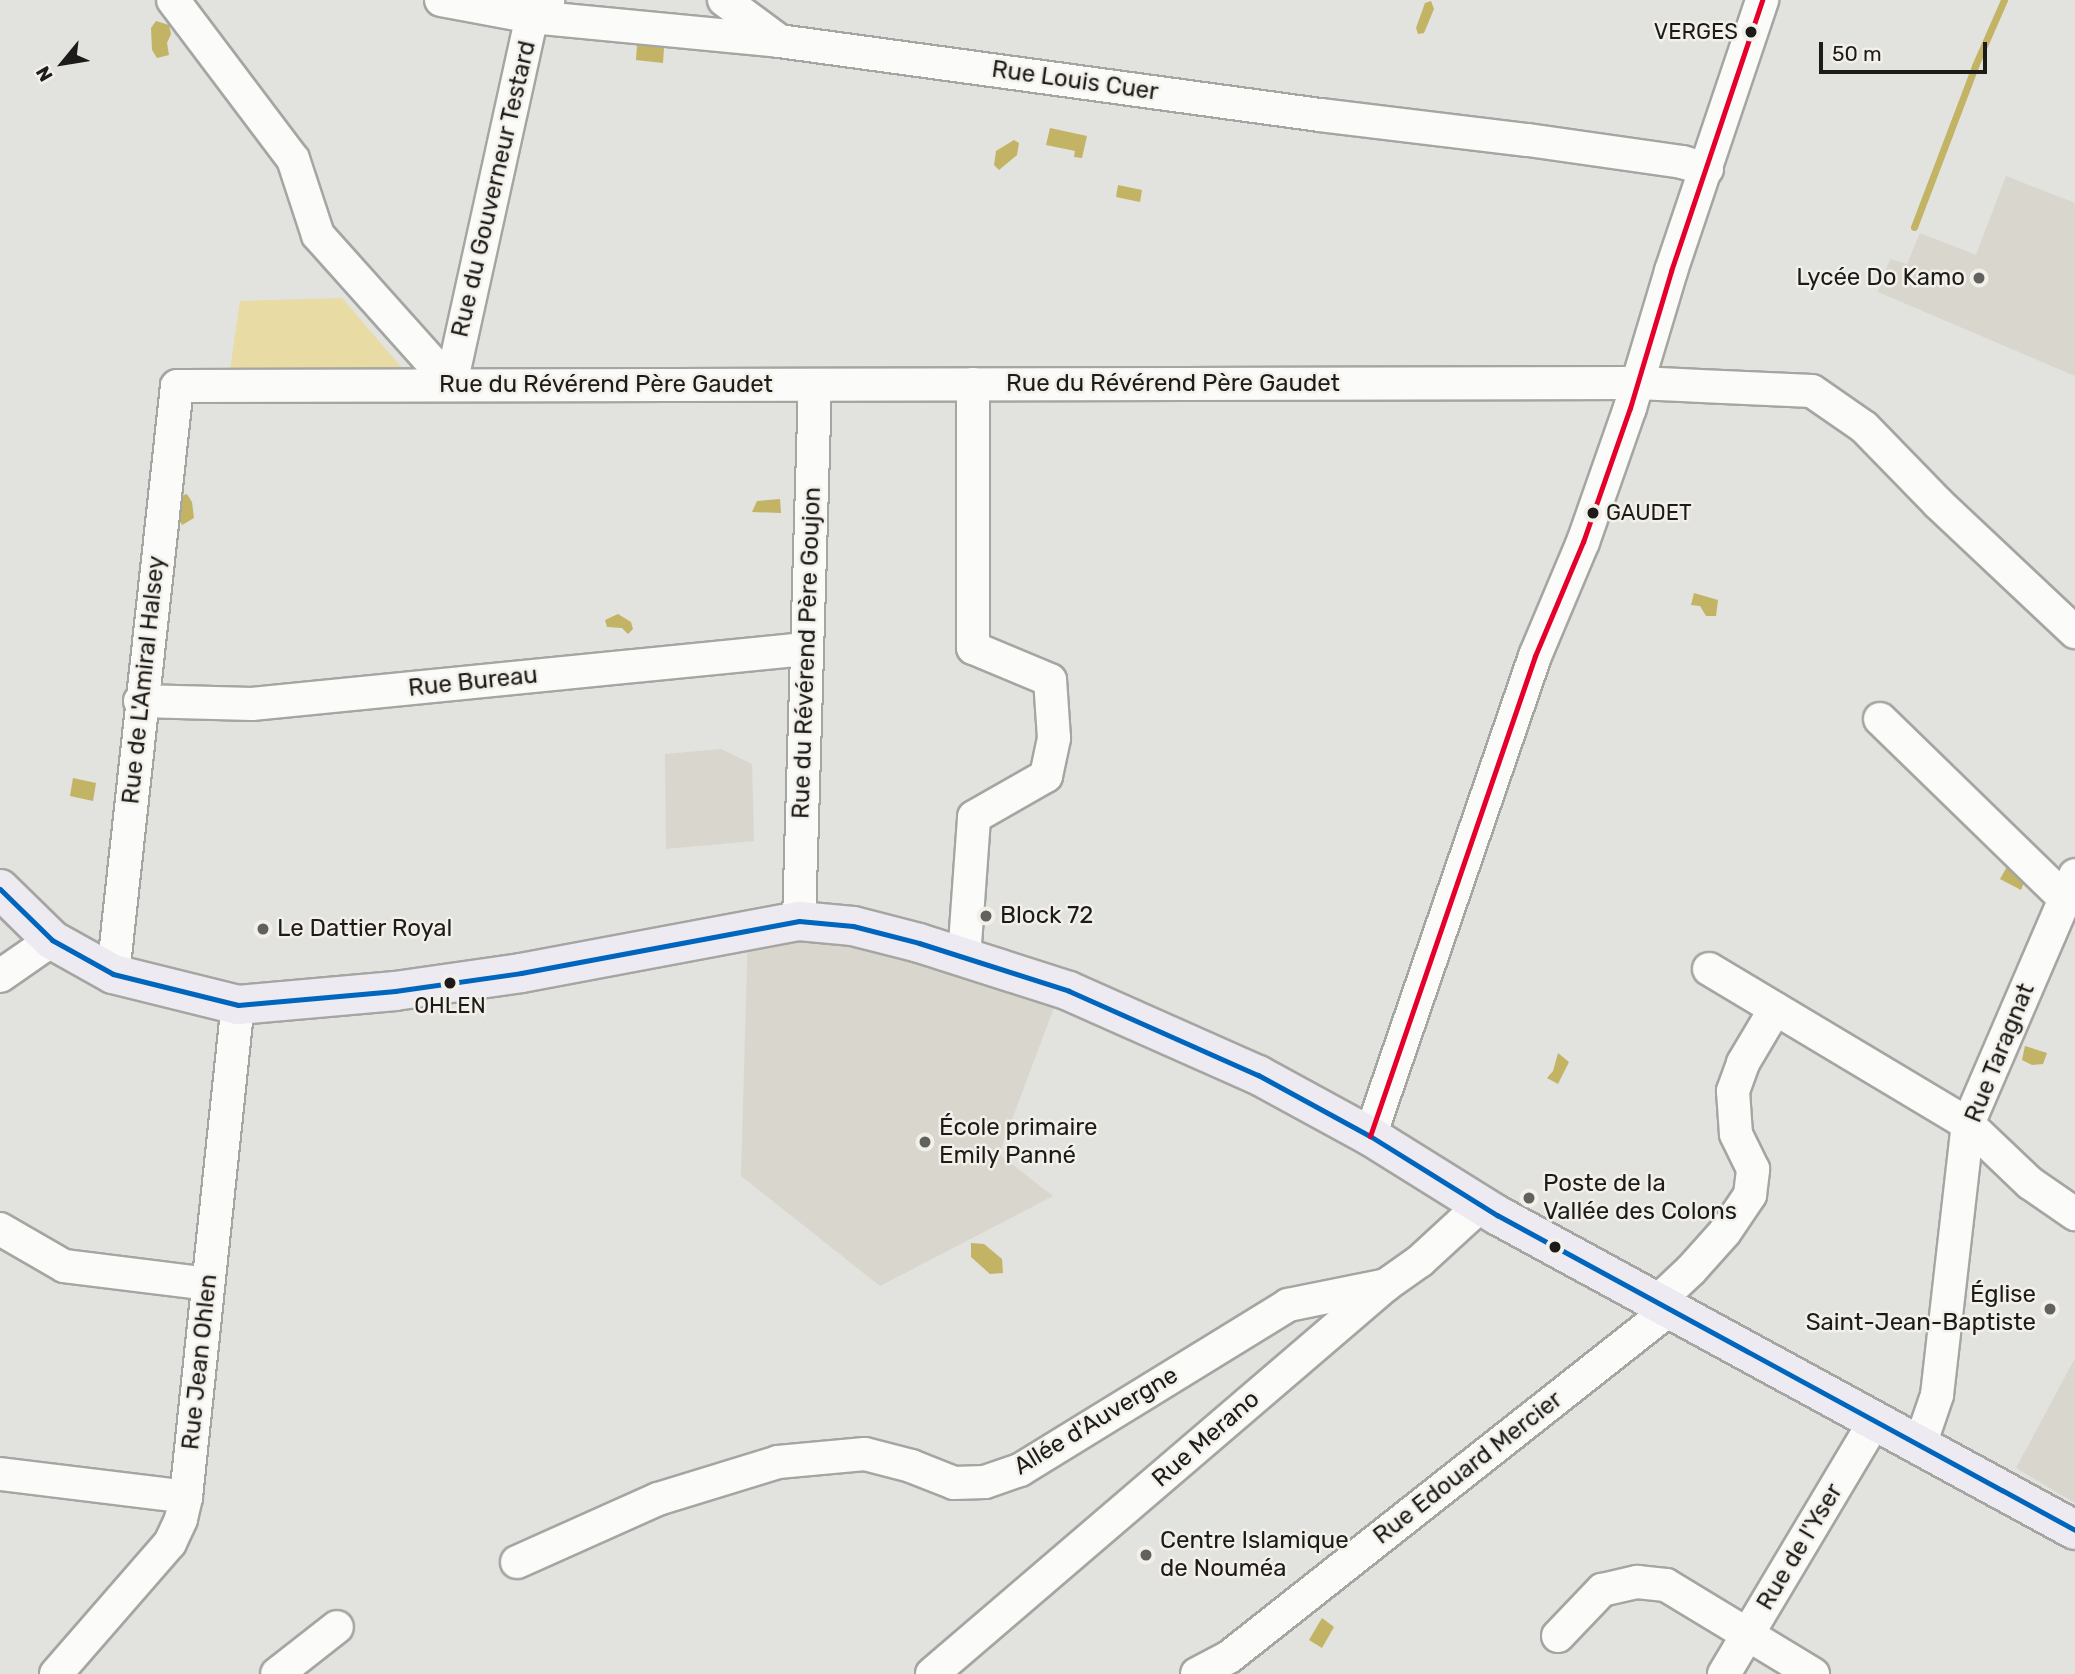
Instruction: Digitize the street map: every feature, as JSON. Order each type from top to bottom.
[{"type":"main road","points":[[0,889],[52,940],[113,974],[238,1005],[395,991],[521,973],[799,921],[853,926],[964,958],[1069,991],[1168,1032],[1258,1075],[1370,1136],[1476,1202],[2075,1530]]},
{"type":"street","points":[[173,0],[293,159],[318,235],[451,384]]},
{"type":"street","name":"Rue Louis Cuer","points":[[441,0],[541,8],[1320,115],[1528,140],[1682,162],[1707,169]]},
{"type":"street","points":[[724,0],[779,41]]},
{"type":"street","points":[[1370,1136],[1535,656],[1583,542],[1762,0]]},
{"type":"street","name":"Rue du Gouverneur Testard","points":[[451,384],[541,8]]},
{"type":"street","name":"Rue du Révérend Père Gaudet","points":[[177,386],[1637,383],[1812,391],[1864,427],[1939,504],[2075,632]]},
{"type":"street","points":[[964,958],[974,817],[1046,776],[1054,738],[1050,680],[973,648],[973,384]]},
{"type":"street","name":"Rue du Révérend Père Goujon","points":[[799,921],[805,649],[815,385]]},
{"type":"street","name":"Rue de L'Amiral Halsey","points":[[113,974],[140,701],[177,386]]},
{"type":"street","name":"Rue Bureau","points":[[140,701],[252,704],[805,649]]},
{"type":"street","points":[[1880,719],[2070,887]]},
{"type":"street","name":"Rue Taragnat","points":[[1920,1445],[1937,1395],[1968,1124],[2070,887]]},
{"type":"street","points":[[0,976],[52,940]]},
{"type":"street","points":[[1709,970],[1968,1124],[2030,1183],[2075,1214]]},
{"type":"street","name":"Rue Jean Ohlen","points":[[56,1674],[170,1543],[186,1497],[238,1005]]},
{"type":"street","name":"Rue Edouard Mercier","points":[[1197,1674],[1229,1657],[1663,1305],[1725,1232],[1751,1195],[1753,1169],[1736,1134],[1733,1091],[1743,1063],[1775,1009]]},
{"type":"street","name":"Rue Merano","points":[[932,1674],[1386,1285],[1420,1261],[1469,1216],[1476,1202]]},
{"type":"street","points":[[0,1229],[64,1266],[208,1284]]},
{"type":"street","name":"Allée d'Auvergne","points":[[517,1562],[658,1499],[778,1462],[865,1454],[911,1466],[954,1483],[985,1482],[1020,1470],[1288,1305],[1386,1285]]},
{"type":"street","name":"Rue de l'Yser","points":[[1724,1674],[1876,1419]]},
{"type":"street","points":[[0,1474],[186,1497]]},
{"type":"street","points":[[1558,1636],[1602,1590],[1637,1582],[1667,1585],[1813,1674]]},
{"type":"street","points":[[277,1674],[337,1627]]},
{"type":"shaded area","points":[[1431,1],[1434,9],[1424,33],[1418,34],[1416,28],[1425,3]]},
{"type":"shaded area","points":[[156,21],[169,25],[171,34],[167,43],[169,55],[157,58],[152,50],[151,28]]},
{"type":"shaded area","points":[[637,45],[664,48],[663,63],[636,60]]},
{"type":"shaded area","points":[[1050,128],[1087,136],[1082,158],[1074,157],[1075,151],[1046,145]]},
{"type":"shaded area","points":[[1014,140],[1019,143],[1017,155],[999,170],[994,165],[996,151]]},
{"type":"shaded area","name":"Lycée Do Kamo","points":[[2006,176],[2075,203],[2075,376],[1878,292],[1890,259],[1907,264],[1920,233],[1976,255]]},
{"type":"shaded area","points":[[1118,185],[1142,190],[1140,202],[1116,197]]},
{"type":"shaded area","points":[[342,298],[407,374],[230,371],[240,301]]},
{"type":"shaded area","points":[[187,494],[192,502],[194,518],[182,525],[177,516],[178,497]]},
{"type":"shaded area","points":[[780,499],[781,513],[752,512],[757,501]]},
{"type":"shaded area","points":[[1694,593],[1718,600],[1716,616],[1706,616],[1700,606],[1691,605]]},
{"type":"shaded area","points":[[618,614],[631,622],[633,629],[628,634],[622,628],[607,627],[605,620]]},
{"type":"shaded area","points":[[721,749],[752,764],[754,841],[666,849],[665,754]]},
{"type":"shaded area","points":[[73,778],[96,783],[93,801],[70,796]]},
{"type":"shaded area","points":[[2009,863],[2025,880],[2021,890],[2000,879]]},
{"type":"shaded area","points":[[799,921],[1061,989],[999,1154],[1053,1196],[880,1286],[741,1176],[748,931]]},
{"type":"shaded area","points":[[2025,1046],[2047,1053],[2043,1064],[2032,1065],[2022,1060]]},
{"type":"shaded area","points":[[1558,1053],[1569,1062],[1558,1084],[1547,1078],[1553,1071]]},
{"type":"shaded area","points":[[971,1243],[984,1244],[1002,1259],[1003,1273],[990,1274],[971,1257]]},
{"type":"shaded area","points":[[2075,1358],[2075,1503],[2016,1468]]},
{"type":"shaded area","points":[[1322,1618],[1334,1627],[1322,1648],[1309,1640]]},
{"type":"waterway","points":[[1914,227],[1975,66],[2004,0]]},
{"type":"transit line","points":[[1370,1136],[1535,656],[1583,542],[1630,408],[1671,271],[1762,0]]},
{"type":"transit line","points":[[0,889],[52,940],[113,974],[238,1005],[395,991],[521,973],[799,921],[853,926],[919,943],[1069,991],[1258,1075],[1370,1136],[1497,1215],[2075,1530]]},
{"type":"place","name":"VERGES","points":[[1751,32]]},
{"type":"place","name":"Lycée Do Kamo","points":[[1979,278]]},
{"type":"place","name":"GAUDET","points":[[1593,513]]},
{"type":"place","name":"Block 72","points":[[986,916]]},
{"type":"place","name":"Le Dattier Royal","points":[[263,929]]},
{"type":"place","name":"OHLEN","points":[[450,983]]},
{"type":"place","name":"École primaire Emily Panné","points":[[925,1142]]},
{"type":"place","name":"Poste de la Vallée des Colons","points":[[1529,1198]]},
{"type":"place","name":"Église Saint-Jean-Baptiste","points":[[2050,1309]]},
{"type":"place","name":"Centre Islamique de Nouméa","points":[[1146,1555]]}]
